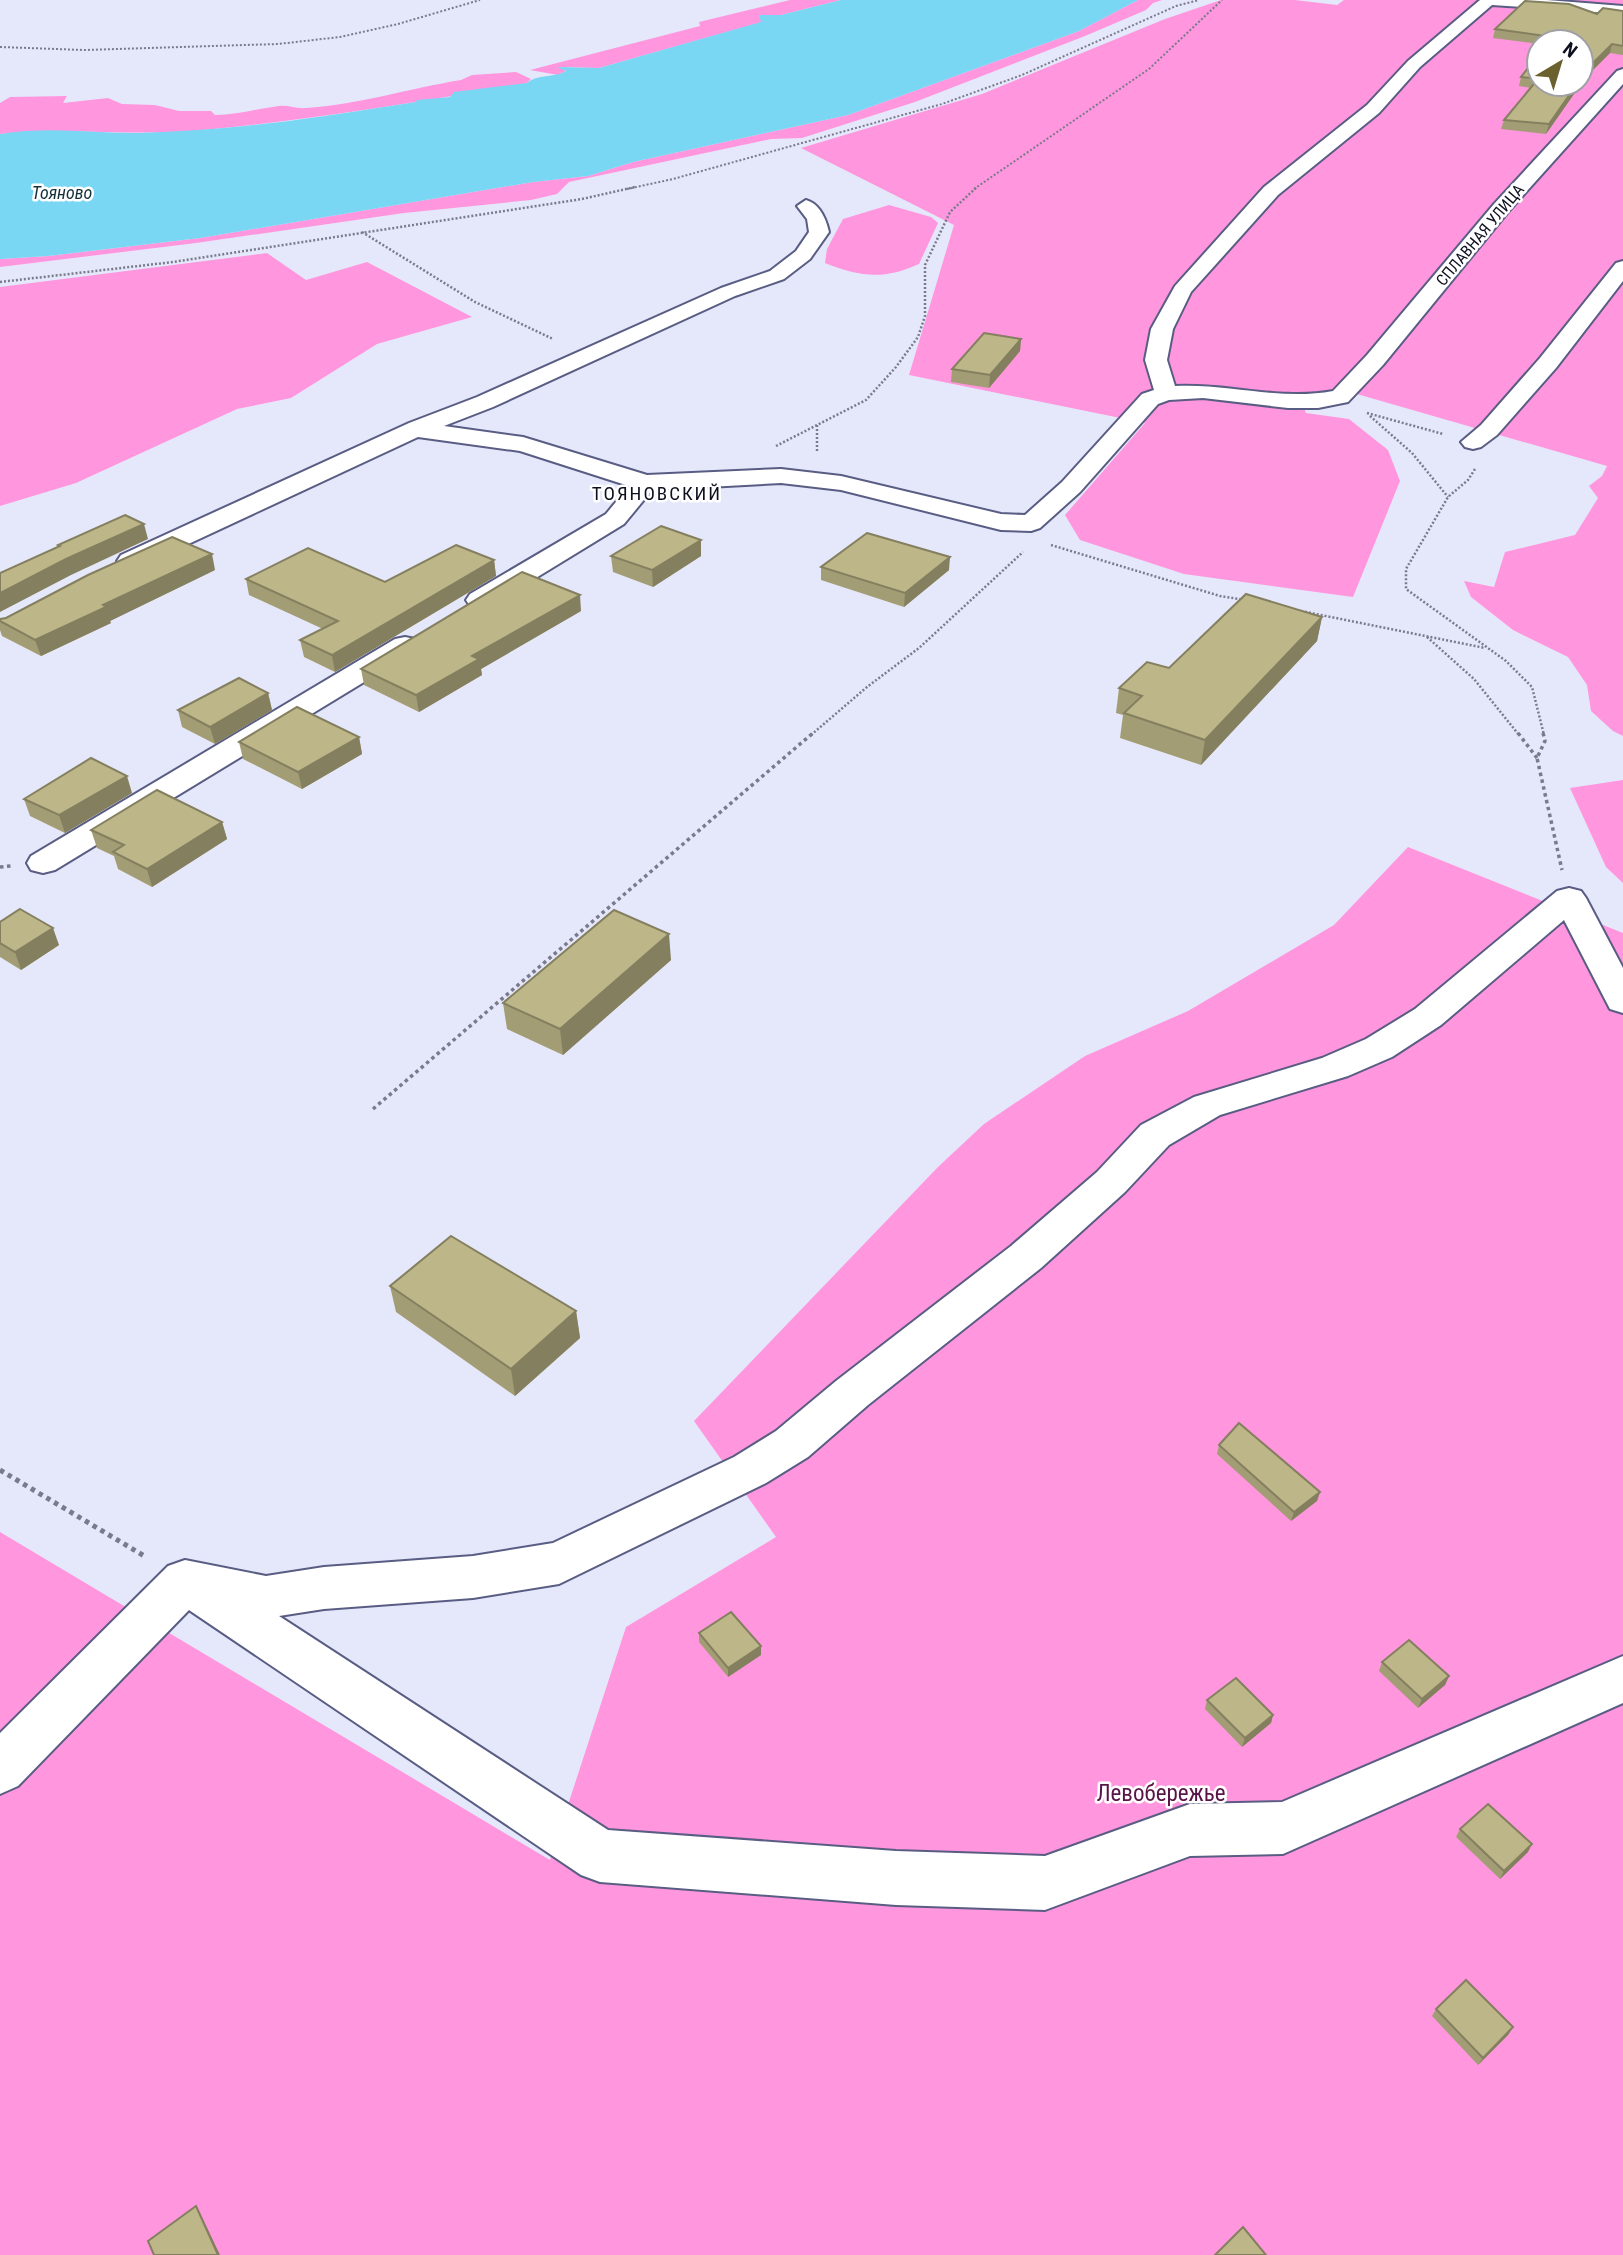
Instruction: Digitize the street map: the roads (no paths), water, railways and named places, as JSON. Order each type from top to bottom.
[{"type":"street","points":[[415,429],[523,443],[645,483],[781,476],[841,483],[1031,531],[1150,399],[1166,393],[1156,360],[1162,329],[1182,290],[1271,191],[1373,108],[1414,64],[1489,0],[1623,10]]},
{"type":"street","name":"СПЛАВНАЯ УЛИЦА","points":[[1166,393],[1203,391],[1288,401],[1318,401],[1340,397],[1376,360],[1510,198],[1623,74]]},
{"type":"street","points":[[107,572],[415,429],[485,402],[727,292],[777,275],[803,255],[819,232],[816,218],[806,206]]},
{"type":"street","points":[[1473,442],[1489,430],[1548,363],[1623,267]]},
{"type":"street","points":[[460,612],[615,519],[645,483]]},
{"type":"street","points":[[43,863],[424,634]]},
{"type":"street","points":[[186,1581],[266,1597],[324,1588],[473,1577],[559,1563],[750,1470],[792,1444],[852,1393],[1026,1257],[1111,1182],[1155,1135],[1207,1107],[1335,1067],[1380,1048],[1428,1017],[1569,898],[1623,1001]]},
{"type":"street","points":[[186,1581],[600,1856],[896,1878],[1045,1883],[1190,1830],[1283,1828],[1623,1679]]},
{"type":"street","points":[[0,1769],[186,1581]]},
{"type":"water","name":"Тояново","points":[[841,0],[1138,0],[1079,31],[848,115],[633,162],[588,176],[533,182],[200,238],[0,259],[0,134],[35,130],[139,133],[201,130],[293,120],[450,97],[454,92],[527,83],[536,78],[566,71],[557,67],[599,68],[761,22],[759,15],[781,15]]},
{"type":"district","name":"ТОЯНОВСКИЙ","points":[[657,493]]},
{"type":"park label","name":"Левобережье","points":[[1161,1793]]}]
